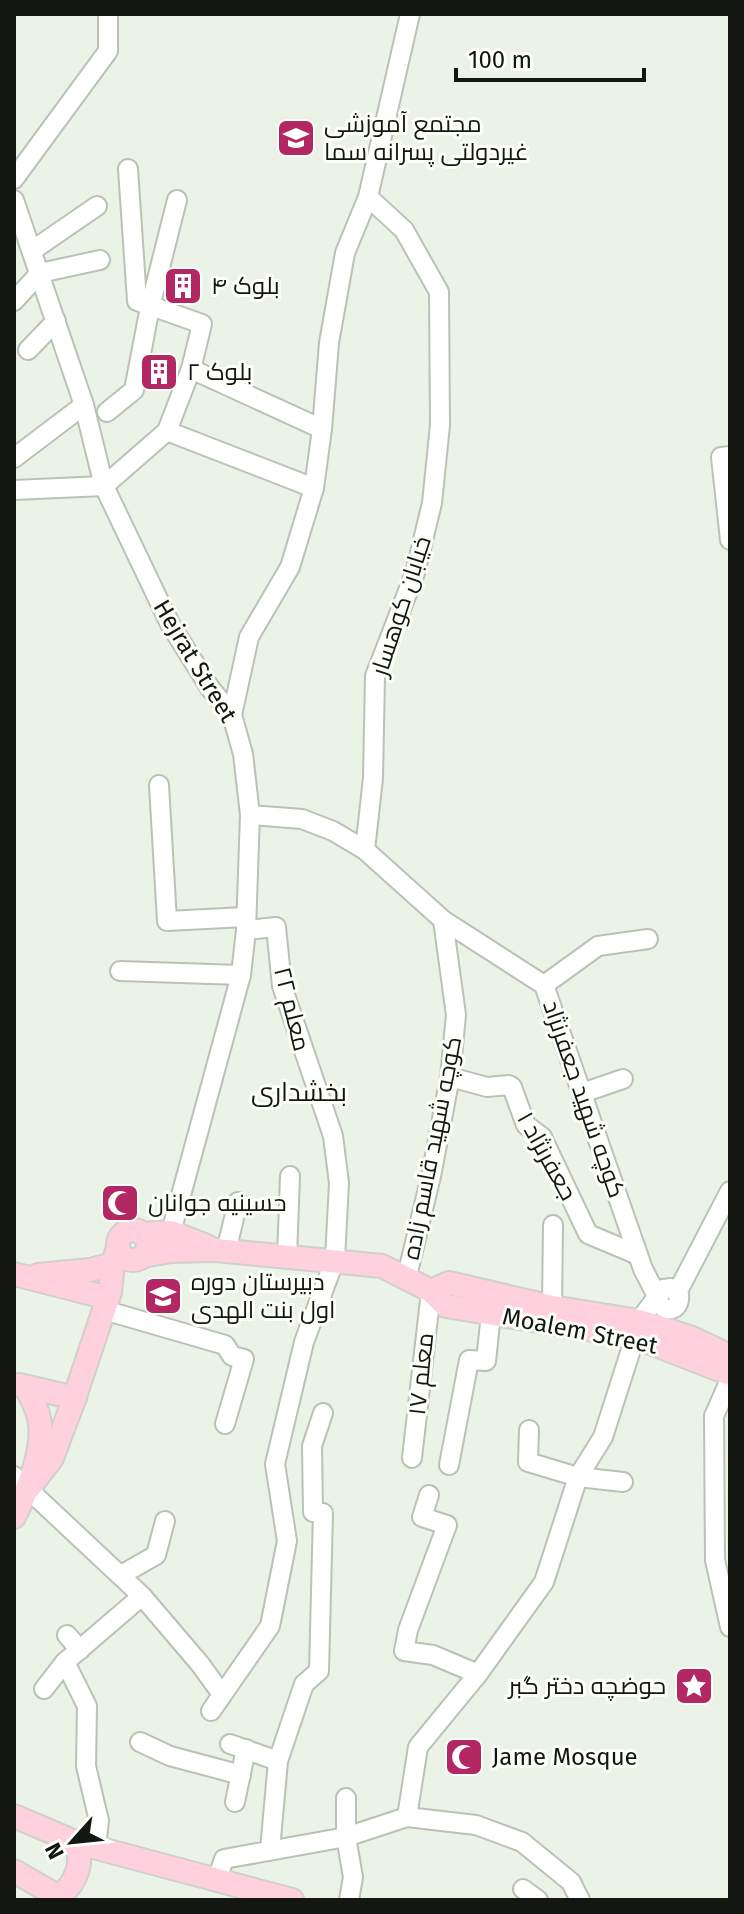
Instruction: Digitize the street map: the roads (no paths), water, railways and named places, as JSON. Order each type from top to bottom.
[{"type":"main road","points":[[22,1482],[52,1458],[105,1305],[124,1234],[133,1231],[142,1249]]},
{"type":"main road","name":"Moalem Street","points":[[171,1242],[221,1251],[335,1259],[382,1266],[431,1291],[446,1306],[692,1338],[730,1356]]},
{"type":"main road","points":[[105,1305],[142,1249],[171,1242]]},
{"type":"main road","points":[[20,1275],[90,1270],[116,1255]]},
{"type":"main road","points":[[20,1275],[105,1305]]},
{"type":"main road","name":"Moalem Street","points":[[431,1291],[449,1283],[637,1329],[730,1377]]},
{"type":"main road","points":[[20,1386],[75,1398]]},
{"type":"main road","points":[[14,1517],[22,1482],[41,1430],[36,1408],[20,1386]]},
{"type":"main road","points":[[14,1816],[86,1844],[292,1900]]},
{"type":"main road","points":[[14,1871],[60,1899],[72,1884],[79,1868],[79,1851],[86,1844]]},
{"type":"street","points":[[14,179],[108,51],[108,14]]},
{"type":"street","points":[[232,715],[249,637],[290,567],[314,488],[329,343],[345,253],[368,197],[410,14]]},
{"type":"street","points":[[14,490],[104,486],[167,431],[191,369],[202,324],[137,301],[128,169]]},
{"type":"street","name":"خیابان کوهسار","points":[[365,850],[373,778],[375,676],[415,573],[432,503],[440,425],[439,292],[404,230],[368,197]]},
{"type":"street","points":[[107,412],[134,390],[150,307],[177,200]]},
{"type":"street","points":[[33,250],[97,206]]},
{"type":"street","name":"Hejrat Street","points":[[16,209],[33,250],[84,405],[104,486],[170,624],[210,688],[232,715],[243,754],[250,815],[241,975],[171,1242]]},
{"type":"street","points":[[14,301],[40,273],[100,260]]},
{"type":"street","points":[[28,350],[56,321]]},
{"type":"street","points":[[191,369],[322,429]]},
{"type":"street","points":[[14,458],[84,405]]},
{"type":"street","points":[[167,431],[314,488]]},
{"type":"street","points":[[730,456],[721,457],[730,540]]},
{"type":"street","points":[[159,785],[167,921],[246,924]]},
{"type":"street","name":"کوچه شهید جعفرنژاد","points":[[250,815],[302,819],[333,831],[365,850],[443,920],[544,985],[641,1262],[670,1296],[692,1338]]},
{"type":"street","name":"کوچه شهید قاسم زاده","points":[[406,1280],[431,1176],[450,1077],[456,1015],[443,920]]},
{"type":"street","name":"معلم ۲۲","points":[[246,924],[276,927],[282,986],[333,1136],[339,1183],[335,1259]]},
{"type":"street","points":[[544,985],[598,946],[648,939]]},
{"type":"street","points":[[120,971],[241,975]]},
{"type":"street","name":"جعفرنژاد ۱","points":[[450,1077],[487,1087],[512,1087],[526,1125],[542,1137],[588,1234],[641,1262]]},
{"type":"street","points":[[582,1093],[623,1079]]},
{"type":"street","points":[[287,1257],[290,1176]]},
{"type":"street","points":[[407,1817],[418,1747],[478,1674],[544,1582],[578,1477],[603,1437],[637,1329],[670,1296],[730,1191]]},
{"type":"street","points":[[221,1251],[238,1202]]},
{"type":"street","points":[[552,1307],[553,1225]]},
{"type":"street","points":[[211,1711],[270,1626],[287,1541],[275,1464],[304,1342],[335,1259]]},
{"type":"street","name":"معلم ۱۷","points":[[412,1458],[431,1291]]},
{"type":"street","points":[[105,1305],[225,1345],[232,1356],[244,1359],[225,1424]]},
{"type":"street","points":[[449,1465],[469,1360],[486,1361],[491,1314]]},
{"type":"street","points":[[730,1377],[714,1416],[722,1500],[715,1560],[730,1627]]},
{"type":"street","points":[[270,1850],[278,1761],[304,1684],[319,1671],[323,1513],[313,1512],[312,1446],[323,1413]]},
{"type":"street","points":[[529,1430],[528,1462],[578,1477],[623,1482]]},
{"type":"street","points":[[22,1482],[142,1596],[221,1693]]},
{"type":"street","points":[[429,1495],[422,1517],[447,1525],[408,1630],[404,1651],[433,1655],[478,1674]]},
{"type":"street","points":[[121,1575],[156,1555],[165,1521]]},
{"type":"street","points":[[44,1689],[73,1656],[142,1596]]},
{"type":"street","points":[[67,1635],[87,1706],[86,1766],[99,1821],[86,1844]]},
{"type":"street","points":[[140,1742],[170,1756],[241,1775]]},
{"type":"street","points":[[235,1802],[241,1775],[238,1746],[278,1761]]},
{"type":"street","points":[[346,1798],[346,1837],[353,1877],[349,1900]]},
{"type":"street","points":[[217,1880],[224,1859],[346,1837],[407,1817],[476,1825],[522,1842],[571,1882],[580,1900]]},
{"type":"place","name":"مجتمع آموزشی غیردولتی پسرانه سما","points":[[296,138]]},
{"type":"place","name":"بلوک ۴","points":[[183,286]]},
{"type":"place","name":"بلوک ۲","points":[[159,372]]},
{"type":"place","name":"حسینیه جوانان","points":[[120,1203]]},
{"type":"place","name":"دبیرستان دوره اول بنت الهدی","points":[[163,1296]]},
{"type":"place","name":"حوضچه دختر گبر","points":[[694,1686]]},
{"type":"place","name":"Jame Mosque","points":[[464,1757]]},
{"type":"district","name":"بخشداری","points":[[299,1092]]}]
